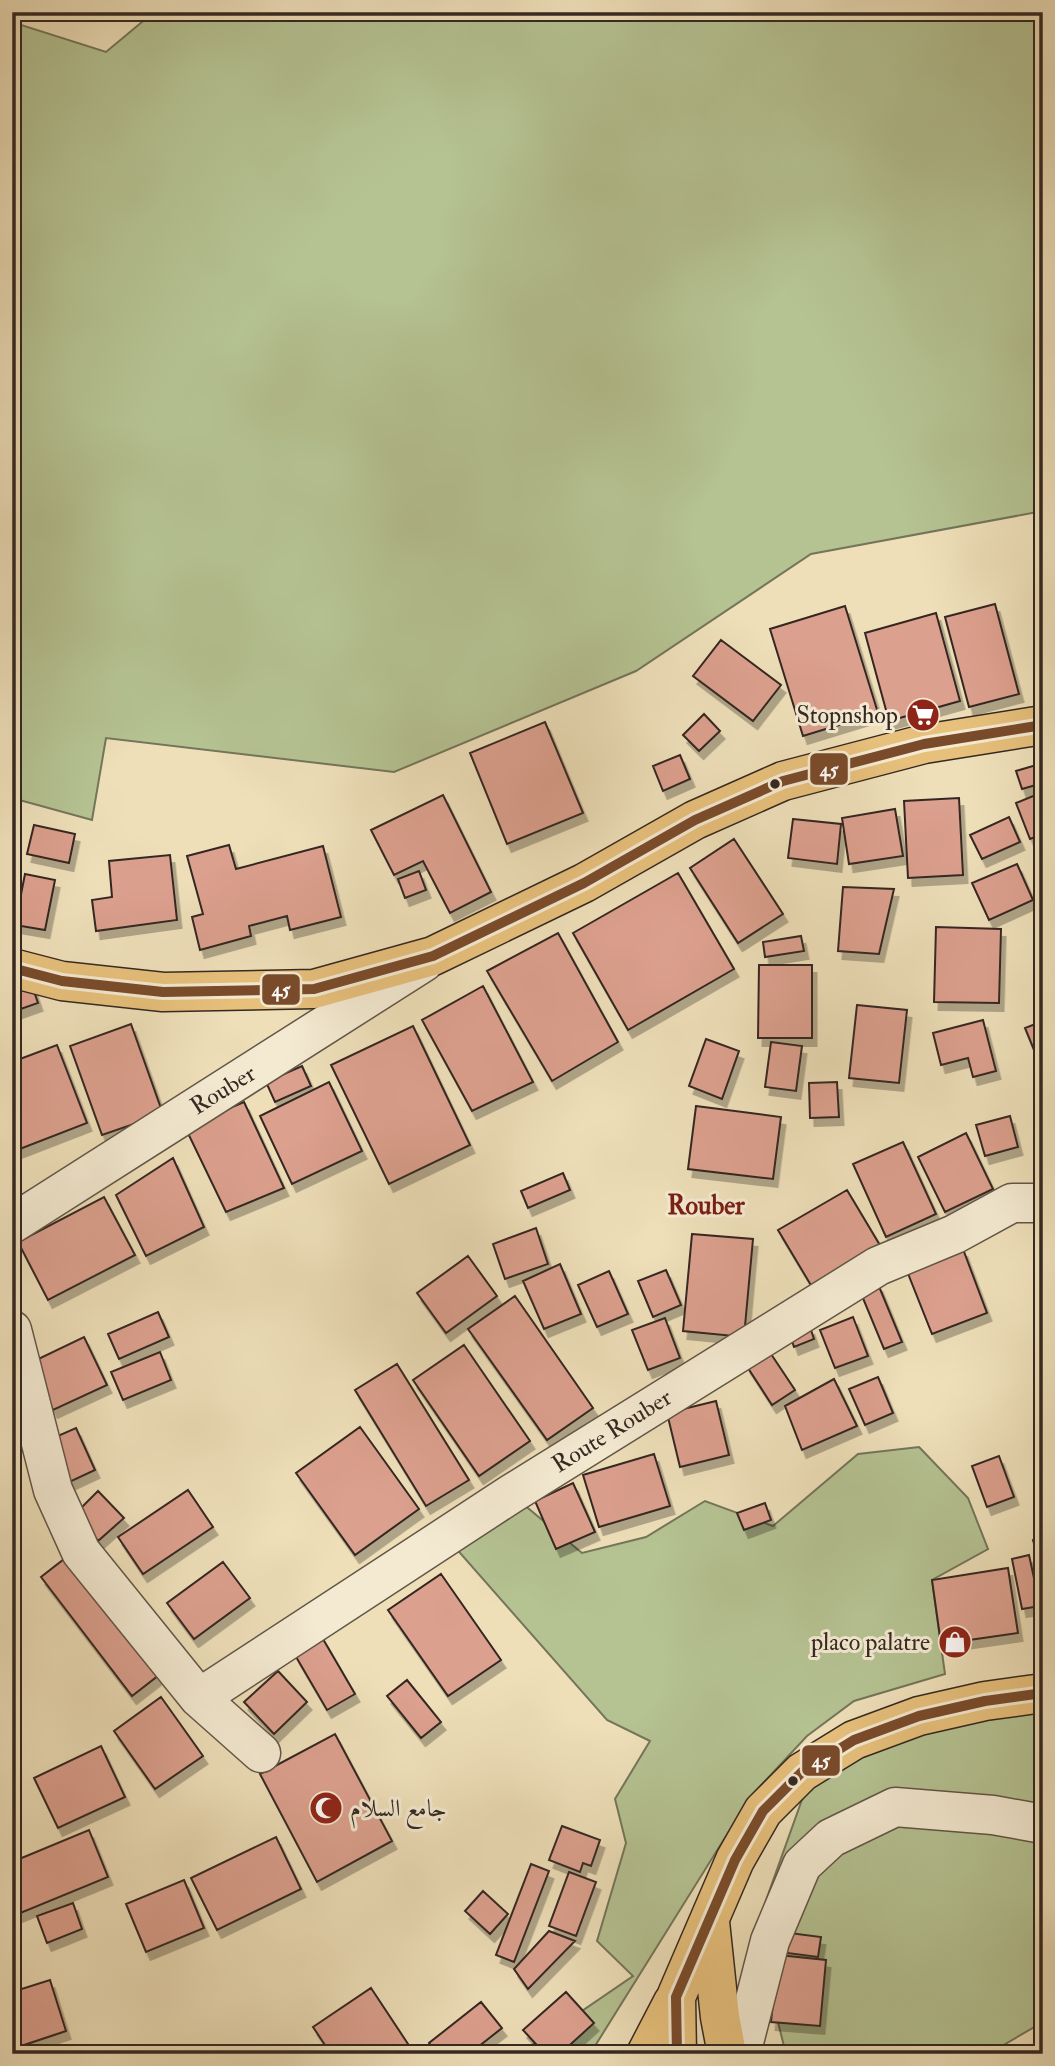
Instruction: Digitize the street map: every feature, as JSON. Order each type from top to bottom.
[{"type":"main road","points":[[12,968],[62,981],[163,992],[314,989],[433,956],[584,883],[695,820],[783,781],[924,744],[1043,725]]},
{"type":"main road","points":[[646,2054],[676,1997],[735,1860],[764,1811],[802,1772],[854,1740],[919,1716],[1043,1693]]},
{"type":"main road","points":[[709,1920],[727,2054]]},
{"type":"main road","points":[[676,1997],[677,2054]]},
{"type":"street","name":"Rouber","points":[[12,1224],[433,956]]},
{"type":"street","name":"Route Rouber","points":[[199,1698],[511,1494],[878,1266],[955,1234],[1012,1203],[1043,1203]]},
{"type":"street","points":[[12,1330],[53,1490],[81,1552],[199,1698],[261,1753]]},
{"type":"street","points":[[741,2054],[770,1941],[802,1865],[831,1838],[895,1807],[993,1815],[1043,1824]]},
{"type":"green space","points":[[154,12],[1043,12],[1043,511],[811,554],[636,671],[394,772],[106,738],[92,820],[12,798],[12,22],[106,52]]},
{"type":"green space","points":[[919,1447],[968,1498],[988,1549],[932,1580],[945,1674],[854,1701],[807,1736],[751,1796],[590,2054],[519,2054],[633,1976],[597,1941],[626,1843],[615,1799],[650,1741],[607,1720],[446,1537],[511,1494],[582,1553],[646,1537],[705,1501],[773,1526],[858,1454]]},
{"type":"green space","points":[[1043,1710],[1043,2022],[988,2054],[786,2054],[755,1931],[804,1794],[862,1742]]},
{"type":"building","points":[[995,604],[1019,694],[969,707],[945,617]]},
{"type":"building","points":[[845,606],[878,713],[803,736],[770,629]]},
{"type":"building","points":[[936,613],[960,701],[889,721],[865,633]]},
{"type":"building","points":[[721,640],[781,685],[753,721],[693,676]]},
{"type":"building","points":[[704,714],[720,731],[699,751],[683,735]]},
{"type":"building","points":[[545,722],[583,813],[507,844],[470,753]]},
{"type":"building","points":[[680,755],[690,779],[663,791],[653,766]]},
{"type":"building","points":[[1043,763],[1043,783],[1022,789],[1016,771]]},
{"type":"building","points":[[1043,792],[1043,834],[1030,839],[1016,803]]},
{"type":"building","points":[[443,795],[491,892],[450,913],[423,861],[394,875],[371,830]]},
{"type":"building","points":[[959,798],[963,875],[908,878],[904,801]]},
{"type":"building","points":[[895,809],[903,856],[849,864],[842,818]]},
{"type":"building","points":[[1009,817],[1020,842],[982,859],[970,835]]},
{"type":"building","points":[[793,819],[841,824],[837,864],[788,858]]},
{"type":"building","points":[[34,825],[75,834],[69,863],[27,854]]},
{"type":"building","points":[[734,839],[783,914],[738,943],[690,868]]},
{"type":"building","points":[[229,845],[236,869],[323,846],[341,917],[290,930],[287,916],[249,926],[251,936],[200,950],[192,917],[203,914],[187,856]]},
{"type":"building","points":[[170,855],[177,920],[96,931],[92,900],[112,897],[109,861]]},
{"type":"building","points":[[1017,864],[1033,900],[989,920],[972,883]]},
{"type":"building","points":[[419,871],[426,890],[405,898],[398,879]]},
{"type":"building","points":[[678,873],[734,969],[628,1030],[573,933]]},
{"type":"building","points":[[25,874],[55,880],[45,930],[15,925]]},
{"type":"building","points":[[843,887],[894,889],[879,954],[838,951]]},
{"type":"building","points":[[936,927],[1001,929],[999,1003],[934,1002]]},
{"type":"building","points":[[558,933],[618,1042],[552,1081],[487,971]]},
{"type":"building","points":[[801,936],[804,951],[765,957],[763,942]]},
{"type":"building","points":[[759,965],[812,965],[812,1038],[758,1038]]},
{"type":"building","points":[[12,979],[30,980],[38,1003],[12,1012]]},
{"type":"building","points":[[483,986],[533,1082],[472,1111],[422,1020]]},
{"type":"building","points":[[857,1005],[907,1010],[899,1083],[849,1078]]},
{"type":"building","points":[[983,1020],[996,1071],[973,1077],[968,1058],[941,1065],[933,1033]]},
{"type":"building","points":[[1043,1021],[1043,1072],[1025,1028]]},
{"type":"building","points":[[131,1024],[163,1114],[102,1135],[70,1046]]},
{"type":"building","points":[[413,1026],[470,1145],[389,1184],[331,1065]]},
{"type":"building","points":[[706,1039],[739,1051],[722,1099],[689,1086]]},
{"type":"building","points":[[771,1042],[802,1046],[796,1091],[765,1087]]},
{"type":"building","points":[[57,1045],[87,1123],[12,1152],[12,1062]]},
{"type":"building","points":[[302,1066],[311,1086],[275,1102],[266,1082]]},
{"type":"building","points":[[329,1082],[362,1151],[292,1184],[260,1116]]},
{"type":"building","points":[[837,1082],[839,1117],[810,1118],[809,1083]]},
{"type":"building","points":[[244,1102],[284,1188],[226,1212],[185,1127]]},
{"type":"building","points":[[696,1106],[781,1117],[773,1179],[688,1169]]},
{"type":"building","points":[[1010,1116],[1018,1147],[985,1156],[976,1125]]},
{"type":"building","points":[[966,1133],[993,1189],[945,1212],[918,1157]]},
{"type":"building","points":[[903,1142],[936,1214],[886,1237],[853,1164]]},
{"type":"building","points":[[173,1158],[204,1227],[146,1256],[116,1195]]},
{"type":"building","points":[[563,1173],[570,1190],[528,1208],[521,1191]]},
{"type":"building","points":[[847,1190],[881,1247],[812,1287],[778,1230]]},
{"type":"building","points":[[104,1197],[135,1255],[48,1300],[18,1242]]},
{"type":"building","points":[[536,1228],[548,1264],[505,1279],[493,1244]]},
{"type":"building","points":[[692,1234],[753,1239],[744,1337],[683,1331]]},
{"type":"building","points":[[963,1249],[987,1313],[932,1334],[907,1271]]},
{"type":"building","points":[[468,1256],[497,1296],[446,1333],[417,1293]]},
{"type":"building","points":[[560,1264],[581,1314],[544,1329],[523,1281]]},
{"type":"building","points":[[666,1270],[681,1305],[653,1317],[638,1281]]},
{"type":"building","points":[[609,1271],[628,1314],[597,1327],[578,1285]]},
{"type":"building","points":[[878,1284],[902,1342],[884,1349],[860,1291]]},
{"type":"building","points":[[515,1296],[593,1408],[547,1440],[468,1329]]},
{"type":"building","points":[[158,1312],[169,1337],[119,1359],[108,1334]]},
{"type":"building","points":[[853,1317],[868,1356],[835,1368],[820,1330]]},
{"type":"building","points":[[665,1318],[680,1358],[648,1370],[632,1330]]},
{"type":"building","points":[[810,1327],[814,1339],[794,1347],[790,1335]]},
{"type":"building","points":[[84,1337],[107,1385],[53,1410],[30,1363]]},
{"type":"building","points":[[464,1345],[530,1441],[479,1476],[413,1380]]},
{"type":"building","points":[[769,1351],[795,1390],[772,1405],[746,1365]]},
{"type":"building","points":[[160,1352],[171,1380],[123,1400],[111,1372]]},
{"type":"building","points":[[397,1364],[469,1480],[426,1506],[355,1390]]},
{"type":"building","points":[[878,1377],[893,1413],[865,1425],[849,1389]]},
{"type":"building","points":[[834,1379],[857,1426],[802,1450],[785,1406]]},
{"type":"building","points":[[716,1401],[729,1455],[680,1467],[667,1413]]},
{"type":"building","points":[[360,1427],[419,1509],[355,1555],[296,1473]]},
{"type":"building","points":[[76,1428],[95,1470],[63,1485],[44,1442]]},
{"type":"building","points":[[654,1454],[670,1506],[599,1527],[583,1475]]},
{"type":"building","points":[[999,1456],[1014,1497],[987,1507],[972,1466]]},
{"type":"building","points":[[573,1483],[595,1532],[556,1549],[535,1501]]},
{"type":"building","points":[[188,1490],[213,1527],[143,1574],[118,1537]]},
{"type":"building","points":[[98,1491],[124,1518],[98,1541],[74,1515]]},
{"type":"building","points":[[765,1503],[771,1520],[744,1530],[737,1513]]},
{"type":"building","points":[[1043,1535],[1043,1575],[1033,1540]]},
{"type":"building","points":[[1029,1555],[1040,1606],[1022,1609],[1012,1559]]},
{"type":"building","points":[[68,1556],[159,1675],[132,1696],[41,1577]]},
{"type":"building","points":[[223,1562],[250,1598],[194,1639],[167,1603]]},
{"type":"building","points":[[1008,1568],[1018,1633],[941,1644],[932,1580]]},
{"type":"building","points":[[441,1574],[501,1660],[448,1696],[388,1610]]},
{"type":"building","points":[[323,1639],[355,1694],[327,1710],[295,1655]]},
{"type":"building","points":[[278,1671],[307,1702],[274,1734],[244,1702]]},
{"type":"building","points":[[407,1680],[441,1722],[421,1738],[387,1696]]},
{"type":"building","points":[[161,1697],[203,1756],[155,1789],[114,1731]]},
{"type":"building","name":"جامع السلام","points":[[335,1734],[392,1841],[317,1882],[260,1774]]},
{"type":"building","points":[[101,1746],[125,1797],[58,1828],[34,1778]]},
{"type":"building","points":[[562,1826],[600,1840],[591,1866],[583,1863],[580,1872],[549,1860]]},
{"type":"building","points":[[89,1830],[108,1877],[18,1914],[12,1898],[12,1862]]},
{"type":"building","points":[[276,1837],[301,1889],[217,1930],[191,1878]]},
{"type":"building","points":[[531,1864],[549,1871],[514,1962],[496,1955]]},
{"type":"building","points":[[569,1872],[596,1882],[576,1936],[549,1926]]},
{"type":"building","points":[[184,1880],[204,1928],[146,1952],[126,1904]]},
{"type":"building","points":[[483,1891],[508,1914],[490,1934],[465,1911]]},
{"type":"building","points":[[73,1903],[82,1929],[47,1943],[37,1916]]},
{"type":"building","points":[[549,1931],[575,1941],[528,1989],[514,1969]]},
{"type":"building","points":[[774,1931],[821,1937],[818,1957],[772,1951]]},
{"type":"building","points":[[778,1955],[826,1960],[820,2026],[771,2022]]},
{"type":"building","points":[[50,1980],[66,2031],[12,2049],[12,1992]]},
{"type":"building","points":[[371,1988],[413,2054],[331,2054],[313,2027]]},
{"type":"building","points":[[566,1992],[594,2023],[560,2054],[545,2054],[523,2030]]},
{"type":"building","points":[[481,2002],[502,2028],[469,2054],[438,2054],[429,2043]]},
{"type":"transit line","name":"45","points":[[12,968],[62,981],[163,992],[314,989],[433,956],[584,883],[695,820],[783,781],[924,744],[1043,725]]},
{"type":"transit line","name":"45","points":[[677,2054],[676,1997],[735,1860],[763,1811],[802,1772],[854,1740],[919,1716],[985,1701],[1043,1693]]},
{"type":"place","name":"Stopnshop","points":[[923,715]]},
{"type":"place","name":"placo palatre","points":[[955,1642]]},
{"type":"place","name":"جامع السلام","points":[[326,1808]]},
{"type":"district","name":"Rouber","points":[[706,1206]]}]
